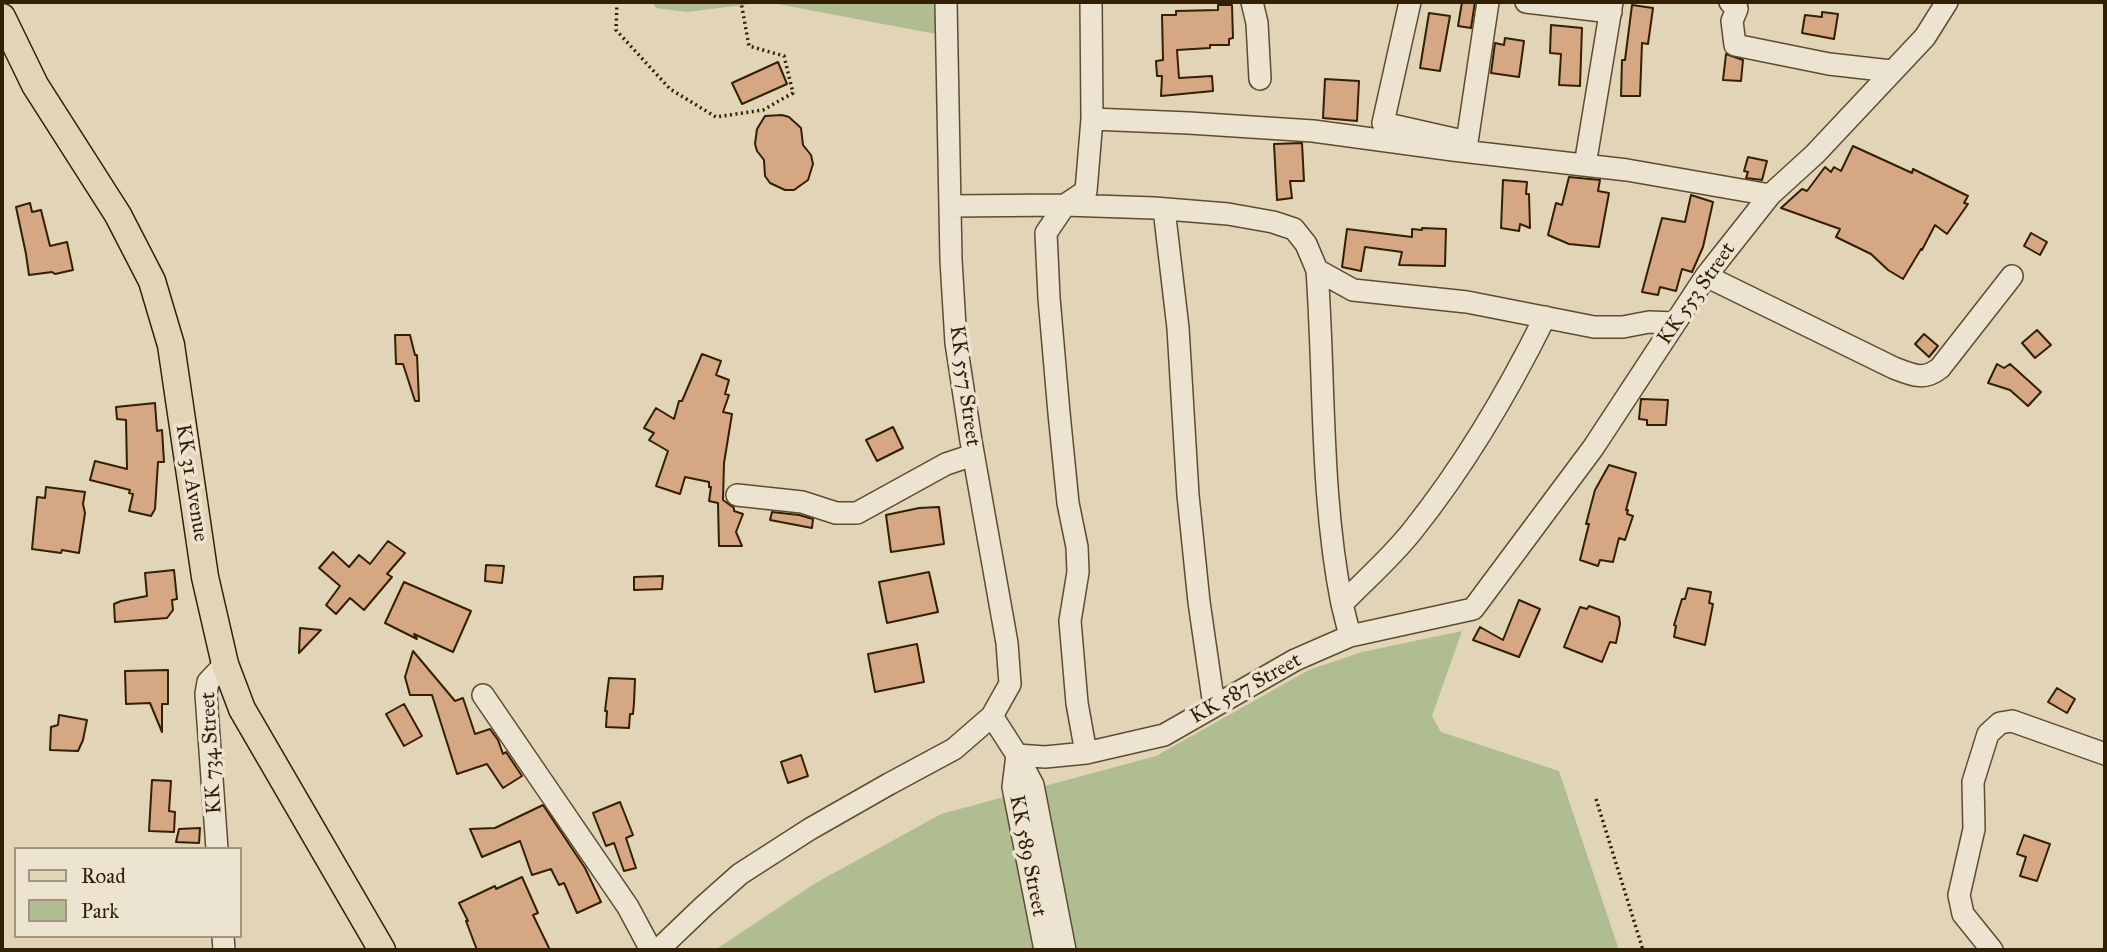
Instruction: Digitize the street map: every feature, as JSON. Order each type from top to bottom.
[{"type":"main road","name":"KK 31 Avenue","points":[[2,17],[35,85],[118,215],[152,281],[172,345],[205,577],[225,664],[242,709],[382,950]]},
{"type":"street","name":"KK 557 Street","points":[[946,2],[956,344],[1007,643],[1010,684],[992,716]]},
{"type":"street","points":[[1086,753],[1077,703],[1070,621],[1078,572],[1077,547],[1068,503],[1059,413],[1046,233],[1065,205],[1086,191],[1092,119],[1091,2]]},
{"type":"street","points":[[1252,2],[1260,79]]},
{"type":"street","points":[[1410,2],[1383,123],[1467,142],[1488,2]]},
{"type":"street","points":[[1525,2],[1612,7],[1587,153]]},
{"type":"street","points":[[1730,2],[1737,9],[1732,21],[1735,45],[1829,64],[1891,71]]},
{"type":"street","name":"KK 553 Street","points":[[1473,609],[1593,448],[1706,276],[1770,195],[1815,154],[1925,37],[1947,2]]},
{"type":"street","points":[[1092,119],[1313,131],[1627,170],[1770,195]]},
{"type":"street","points":[[950,206],[1065,205],[1164,209],[1228,214],[1273,222],[1294,229],[1306,244],[1317,270],[1322,337],[1325,473],[1333,559],[1350,636]]},
{"type":"street","points":[[1164,209],[1178,328],[1188,495],[1199,602],[1214,706]]},
{"type":"street","points":[[1317,270],[1353,290],[1467,302],[1594,327],[1623,327],[1649,322],[1675,323]]},
{"type":"street","points":[[1706,276],[1915,376],[1931,375],[1940,368],[2012,276]]},
{"type":"street","points":[[1342,604],[1412,531],[1455,470],[1526,355],[1545,317]]},
{"type":"street","points":[[737,495],[802,502],[836,513],[857,513],[946,464],[973,455]]},
{"type":"street","name":"KK 587 Street","points":[[1017,755],[1045,757],[1086,753],[1164,735],[1295,660],[1350,636],[1473,609]]},
{"type":"street","name":"KK 734 Street","points":[[217,847],[206,694],[208,682],[225,664]]},
{"type":"street","points":[[483,695],[628,907],[651,950]]},
{"type":"street","points":[[658,950],[740,874],[810,829],[954,749],[992,716],[1017,755]]},
{"type":"street","points":[[1992,950],[1963,914],[1959,895],[1974,829],[1973,782],[1988,734],[2000,723],[2012,721],[2105,754]]},
{"type":"street","name":"KK 589 Street","points":[[1017,755],[1013,787],[1045,950]]},
{"type":"street","name":"KK 589 Street","points":[[1017,755],[1033,785],[1065,950]]},
{"type":"path","points":[[617,2],[616,30],[670,89],[716,117],[763,110],[793,93],[784,56],[749,46],[741,2]]},
{"type":"path","points":[[1596,799],[1643,950]]},
{"type":"green space","points":[[652,2],[767,2],[687,12],[656,8]]},
{"type":"green space","points":[[767,2],[936,2],[936,34]]},
{"type":"green space","points":[[1462,631],[1432,716],[1441,732],[1559,771],[1619,950],[715,950],[814,884],[941,814],[1156,756],[1309,670],[1362,652]]},
{"type":"building","points":[[1462,2],[1475,2],[1471,28],[1458,26]]},
{"type":"building","points":[[1218,5],[1232,5],[1233,38],[1229,39],[1229,45],[1177,50],[1179,78],[1212,76],[1213,91],[1161,96],[1162,76],[1157,76],[1156,61],[1163,60],[1162,15],[1176,15],[1176,11],[1218,10]]},
{"type":"building","points":[[1632,5],[1653,8],[1648,44],[1642,43],[1640,96],[1621,96],[1622,60],[1625,60]]},
{"type":"building","points":[[1822,12],[1838,14],[1834,39],[1802,33],[1805,15],[1822,17]]},
{"type":"building","points":[[1429,13],[1450,16],[1440,71],[1420,68]]},
{"type":"building","points":[[1551,25],[1582,28],[1580,86],[1559,85],[1561,54],[1550,53]]},
{"type":"building","points":[[1505,38],[1524,41],[1519,77],[1491,73],[1495,43],[1504,45]]},
{"type":"building","points":[[1726,54],[1743,60],[1741,81],[1723,80]]},
{"type":"building","points":[[778,62],[787,84],[742,104],[732,83]]},
{"type":"building","points":[[1325,79],[1359,81],[1357,121],[1323,118]]},
{"type":"building","points":[[765,116],[789,117],[801,128],[803,145],[811,155],[813,164],[808,180],[794,190],[785,190],[770,183],[765,176],[764,160],[755,144],[757,129]]},
{"type":"building","points":[[1302,143],[1304,181],[1290,181],[1292,198],[1277,200],[1274,144]]},
{"type":"building","points":[[1853,146],[1912,173],[1913,169],[1968,196],[1964,203],[1968,204],[1947,234],[1935,225],[1903,279],[1888,270],[1871,254],[1836,237],[1840,229],[1781,208],[1802,189],[1807,191],[1825,167],[1831,172],[1834,167],[1841,171]]},
{"type":"building","points":[[1748,157],[1767,161],[1762,180],[1746,178],[1748,172],[1744,171]]},
{"type":"building","points":[[1569,177],[1600,180],[1598,191],[1609,193],[1599,247],[1569,244],[1548,235],[1556,203],[1562,205]]},
{"type":"building","points":[[1503,180],[1527,182],[1530,228],[1520,224],[1519,231],[1501,228]]},
{"type":"building","points":[[1691,195],[1713,202],[1703,247],[1692,272],[1682,269],[1676,291],[1660,287],[1658,295],[1642,292],[1662,218],[1685,222]]},
{"type":"building","points":[[30,203],[32,212],[41,210],[50,246],[67,242],[73,270],[29,275],[16,207]]},
{"type":"building","points":[[1347,229],[1412,237],[1412,229],[1446,229],[1445,266],[1399,265],[1402,252],[1365,247],[1361,271],[1342,267]]},
{"type":"building","points":[[2031,233],[2047,242],[2040,255],[2024,246]]},
{"type":"building","points":[[2037,330],[2051,345],[2035,358],[2022,343]]},
{"type":"building","points":[[1924,334],[1938,346],[1929,357],[1915,344]]},
{"type":"building","points":[[395,335],[410,335],[417,355],[419,401],[415,401],[403,364],[396,364]]},
{"type":"building","points":[[702,354],[721,361],[716,375],[729,380],[725,394],[729,395],[723,412],[732,414],[724,463],[723,500],[734,508],[734,511],[743,514],[736,532],[742,546],[719,546],[718,503],[709,501],[709,482],[685,477],[680,494],[656,486],[668,451],[649,440],[654,433],[644,428],[656,408],[674,419],[679,401],[682,401]]},
{"type":"building","points":[[1997,364],[2004,368],[2010,364],[2041,392],[2028,406],[2010,390],[1988,383]]},
{"type":"building","points":[[1641,399],[1668,400],[1666,425],[1647,425],[1647,420],[1639,419]]},
{"type":"building","points":[[155,403],[157,431],[162,430],[164,462],[158,462],[155,509],[151,516],[129,511],[133,494],[129,493],[130,490],[90,480],[95,461],[127,469],[126,420],[117,419],[116,407]]},
{"type":"building","points":[[893,427],[903,448],[877,461],[866,440]]},
{"type":"building","points":[[1609,465],[1636,473],[1626,510],[1627,514],[1633,516],[1625,540],[1619,538],[1613,562],[1600,560],[1598,566],[1580,560],[1595,490]]},
{"type":"building","points":[[46,487],[85,492],[79,553],[32,549],[37,497],[45,498]]},
{"type":"building","points":[[939,507],[944,544],[891,552],[886,515]]},
{"type":"building","points":[[772,512],[813,519],[812,528],[770,520]]},
{"type":"building","points":[[388,541],[405,553],[387,574],[392,577],[364,610],[350,598],[336,614],[326,605],[340,586],[319,568],[333,552],[349,567],[359,555],[370,564]]},
{"type":"building","points":[[486,565],[504,566],[502,583],[485,581]]},
{"type":"building","points":[[174,570],[177,599],[172,600],[173,610],[167,618],[115,622],[114,604],[147,596],[145,573]]},
{"type":"building","points":[[929,572],[938,612],[887,623],[879,582]]},
{"type":"building","points":[[663,576],[662,589],[634,590],[634,577]]},
{"type":"building","points":[[404,582],[471,611],[453,652],[414,634],[417,639],[385,623]]},
{"type":"building","points":[[1688,588],[1711,592],[1709,603],[1713,604],[1705,645],[1674,637],[1674,625]]},
{"type":"building","points":[[1519,600],[1540,609],[1519,657],[1473,640],[1480,627],[1503,640]]},
{"type":"building","points":[[1589,606],[1619,617],[1616,643],[1610,642],[1602,662],[1564,647],[1580,607],[1587,609]]},
{"type":"building","points":[[300,628],[321,630],[299,653]]},
{"type":"building","points":[[917,644],[924,682],[875,692],[868,654]]},
{"type":"building","points":[[413,651],[455,701],[463,698],[475,734],[490,729],[503,754],[506,752],[522,776],[503,788],[487,764],[457,774],[432,695],[410,695],[405,677]]},
{"type":"building","points":[[168,670],[168,704],[162,704],[162,732],[150,703],[126,704],[125,671]]},
{"type":"building","points":[[609,678],[635,679],[633,714],[630,714],[629,728],[606,727]]},
{"type":"building","points":[[2057,688],[2075,699],[2067,713],[2048,702]]},
{"type":"building","points":[[404,704],[422,736],[404,746],[386,714]]},
{"type":"building","points":[[59,715],[87,720],[78,751],[50,750],[51,727],[58,725]]},
{"type":"building","points":[[801,755],[808,776],[788,783],[781,762]]},
{"type":"building","points":[[152,780],[171,781],[169,811],[175,812],[174,832],[149,831]]},
{"type":"building","points":[[620,802],[633,835],[626,838],[636,868],[624,871],[614,843],[606,846],[593,813]]},
{"type":"building","points":[[543,805],[585,868],[601,902],[577,913],[564,883],[559,885],[551,869],[532,875],[520,841],[482,857],[470,829],[495,828]]},
{"type":"building","points":[[200,828],[199,843],[176,842],[179,829]]},
{"type":"building","points":[[2024,835],[2050,844],[2037,881],[2020,876],[2026,857],[2017,854]]},
{"type":"building","points":[[522,877],[538,913],[533,915],[550,950],[477,950],[459,903]]}]
